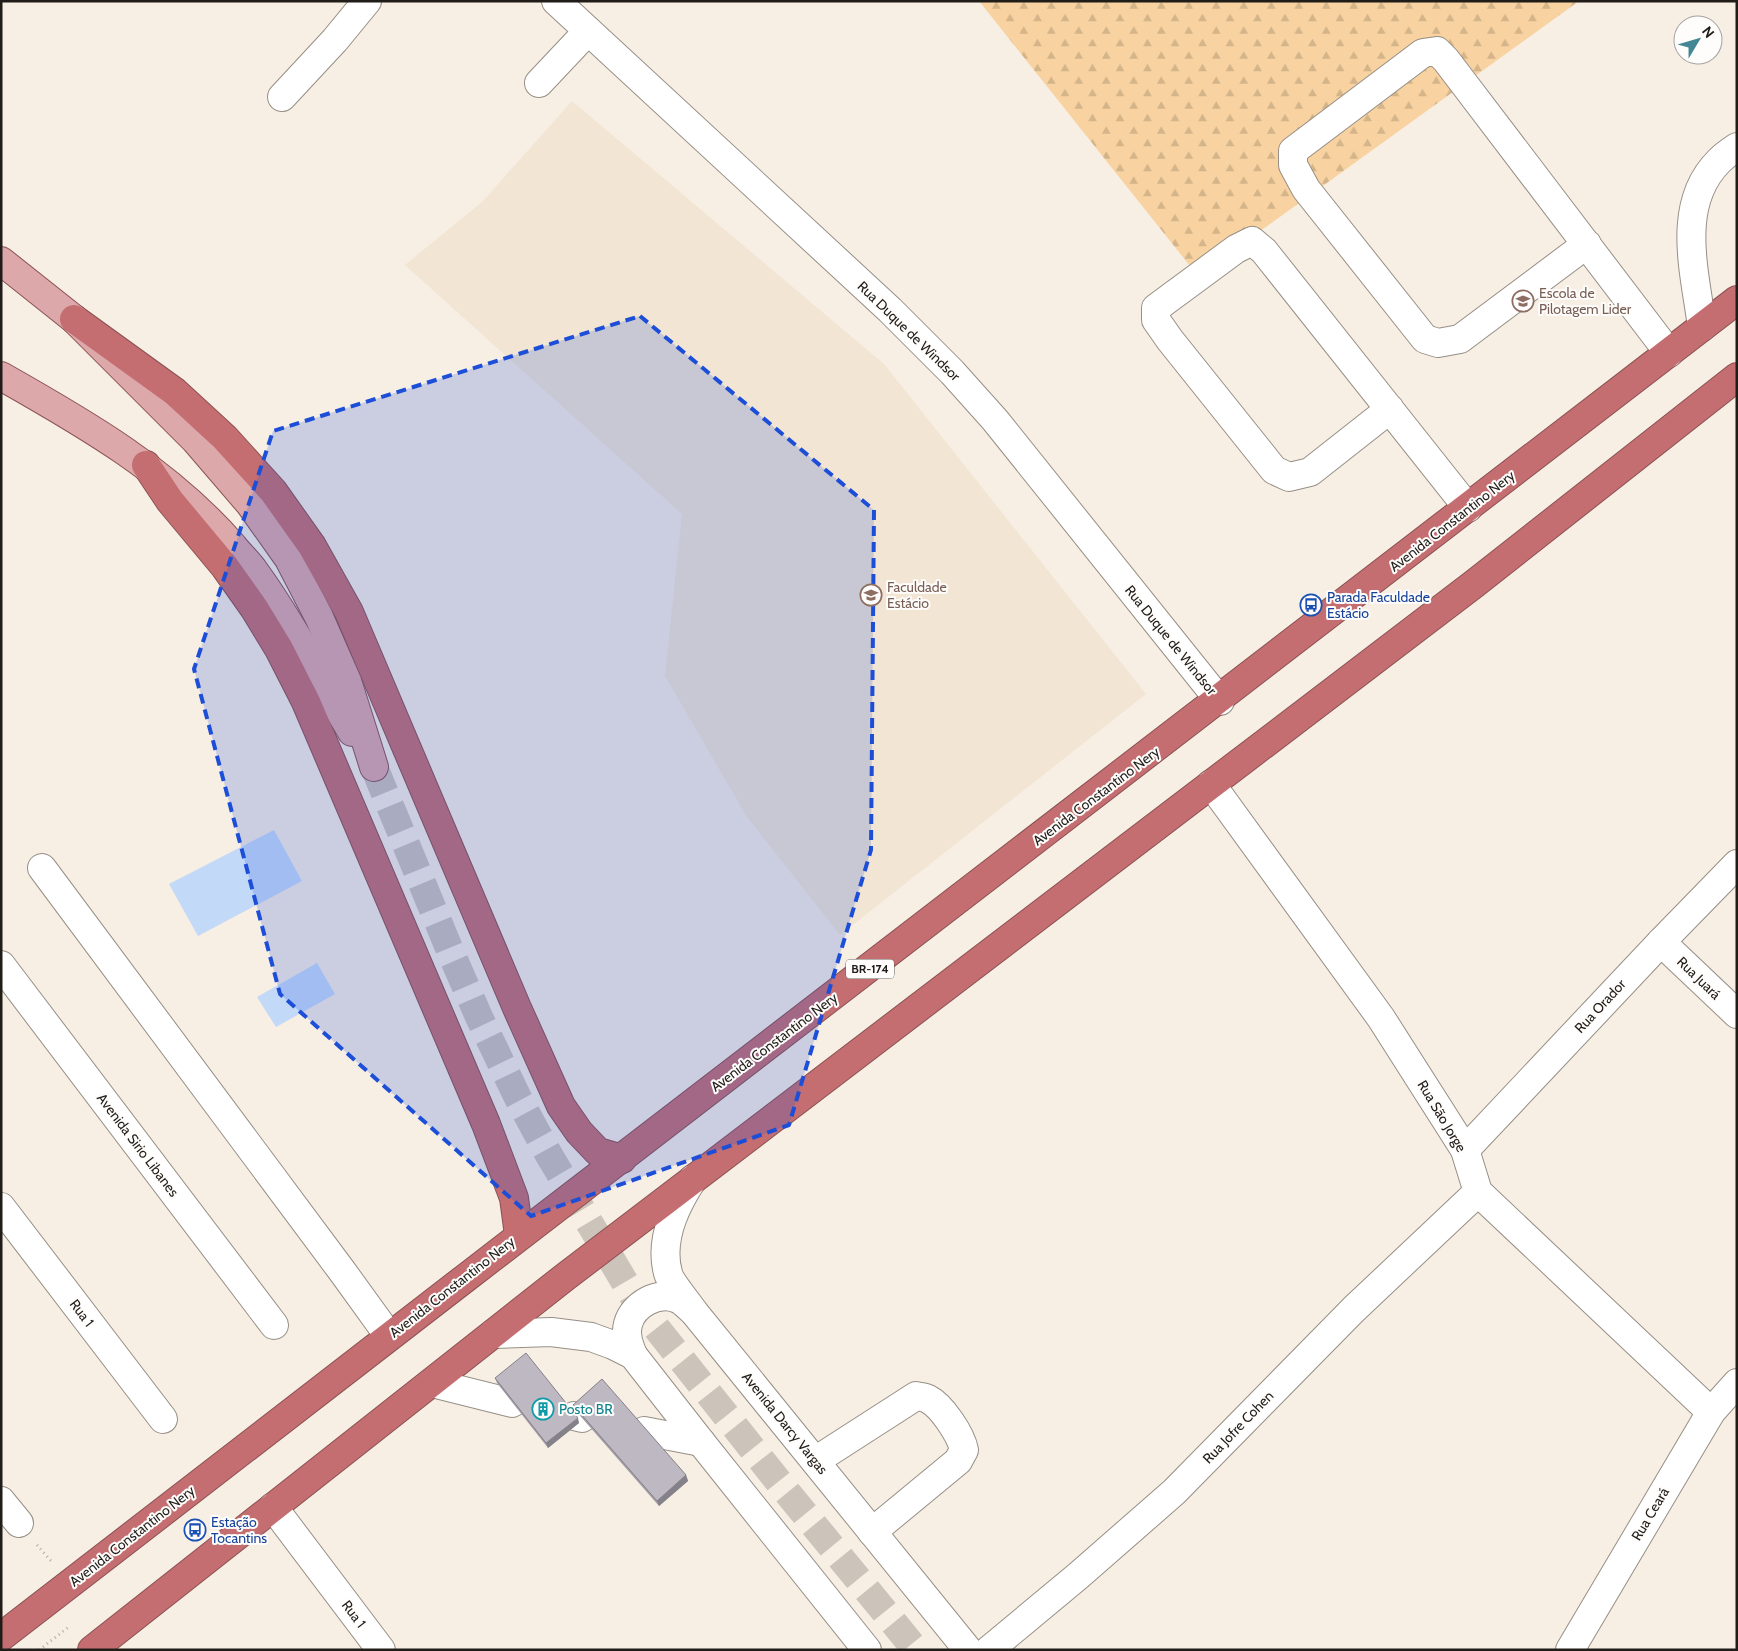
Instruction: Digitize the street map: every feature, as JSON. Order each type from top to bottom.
[{"type":"highway","name":"Avenida Constantino Nery","points":[[1,1637],[519,1235],[622,1159],[1220,701],[1737,300]]},
{"type":"highway","points":[[74,318],[175,392],[225,438],[273,491],[312,546],[349,612],[517,1008],[561,1106],[579,1132],[598,1152],[622,1159]]},
{"type":"highway","points":[[92,1650],[693,1179],[1735,383]]},
{"type":"highway","points":[[146,465],[170,501],[225,567],[254,608],[279,649],[306,702],[486,1124],[514,1198],[519,1235]]},
{"type":"main road","points":[[1,261],[74,318],[195,440],[250,504],[289,559],[319,617],[347,681],[374,767],[305,650],[255,572],[212,522],[182,494],[146,465],[104,436],[1,376]]},
{"type":"street","points":[[282,97],[335,40],[367,1]]},
{"type":"street","name":"Rua Duque de Windsor","points":[[556,1],[883,304],[952,372],[994,420],[1220,701]]},
{"type":"street","points":[[539,84],[588,30]]},
{"type":"street","points":[[1587,244],[1460,339],[1438,343],[1425,339],[1306,189],[1293,165],[1293,151],[1423,53],[1437,51],[1446,60],[1587,244],[1669,352]]},
{"type":"street","points":[[1702,327],[1691,242],[1692,211],[1702,184],[1718,161],[1737,146]]},
{"type":"street","points":[[1390,409],[1310,472],[1289,477],[1274,470],[1170,340],[1156,320],[1156,308],[1236,249],[1252,241],[1264,252],[1390,409],[1468,508]]},
{"type":"street","name":"Rua São Jorge","points":[[1211,784],[1381,1018],[1465,1150],[1478,1192],[1710,1412]]},
{"type":"street","name":"Rua Orador","points":[[1465,1150],[1737,864]]},
{"type":"street","points":[[42,868],[389,1336]]},
{"type":"street","name":"Rua Juará","points":[[1661,942],[1737,1014]]},
{"type":"street","name":"Avenida Sirio Libanes","points":[[1,965],[274,1326]]},
{"type":"street","name":"Avenida Darcy Vargas","points":[[693,1179],[679,1200],[665,1244],[668,1275],[694,1312],[968,1650]]},
{"type":"street","name":"Rua Jofre Cohen","points":[[989,1650],[1064,1588],[1174,1492],[1354,1309],[1478,1192]]},
{"type":"street","name":"Rua 1","points":[[1,1207],[163,1418]]},
{"type":"street","points":[[694,1312],[677,1299],[662,1296],[647,1301],[635,1310],[628,1324],[627,1340],[633,1355],[867,1650]]},
{"type":"street","points":[[493,1334],[551,1332],[591,1337],[633,1355]]},
{"type":"street","points":[[432,1383],[512,1403]]},
{"type":"street","name":"Rua Ceará","points":[[1570,1650],[1710,1412],[1737,1383]]},
{"type":"street","points":[[815,1461],[916,1396],[927,1398],[940,1408],[962,1441],[964,1450],[958,1461],[872,1532]]},
{"type":"street","points":[[644,1431],[701,1442]]},
{"type":"street","points":[[1,1501],[19,1523]]},
{"type":"street","name":"Rua 1","points":[[273,1507],[381,1650]]},
{"type":"highlighted area","points":[[640,316],[874,510],[871,850],[789,1125],[531,1216],[280,994],[194,669],[273,431]]},
{"type":"shaded area","name":"Faculdade Estácio","points":[[572,101],[884,364],[1146,694],[840,935],[747,817],[665,676],[682,514],[405,265],[482,202]]},
{"type":"green space","points":[[979,1],[1579,1],[1198,276]]},
{"type":"water","points":[[274,830],[302,881],[198,936],[169,884]]},
{"type":"water","points":[[317,963],[335,994],[276,1027],[257,997]]},
{"type":"building","name":"Posto BR","points":[[526,1353],[578,1418],[546,1443],[495,1378]]},
{"type":"building","name":"Posto BR","points":[[602,1379],[686,1475],[657,1501],[573,1405]]},
{"type":"tunnel","points":[[374,767],[451,953],[518,1098],[549,1155],[639,1306],[786,1491],[916,1650]]},
{"type":"place","name":"Escola de Pilotagem Lider","points":[[1523,301]]},
{"type":"place","name":"Faculdade Estácio","points":[[871,595]]},
{"type":"place","name":"Parada Faculdade Estácio","points":[[1311,605]]},
{"type":"place","name":"Posto BR","points":[[543,1409]]},
{"type":"place","name":"Estação Tocantins","points":[[195,1530]]}]
